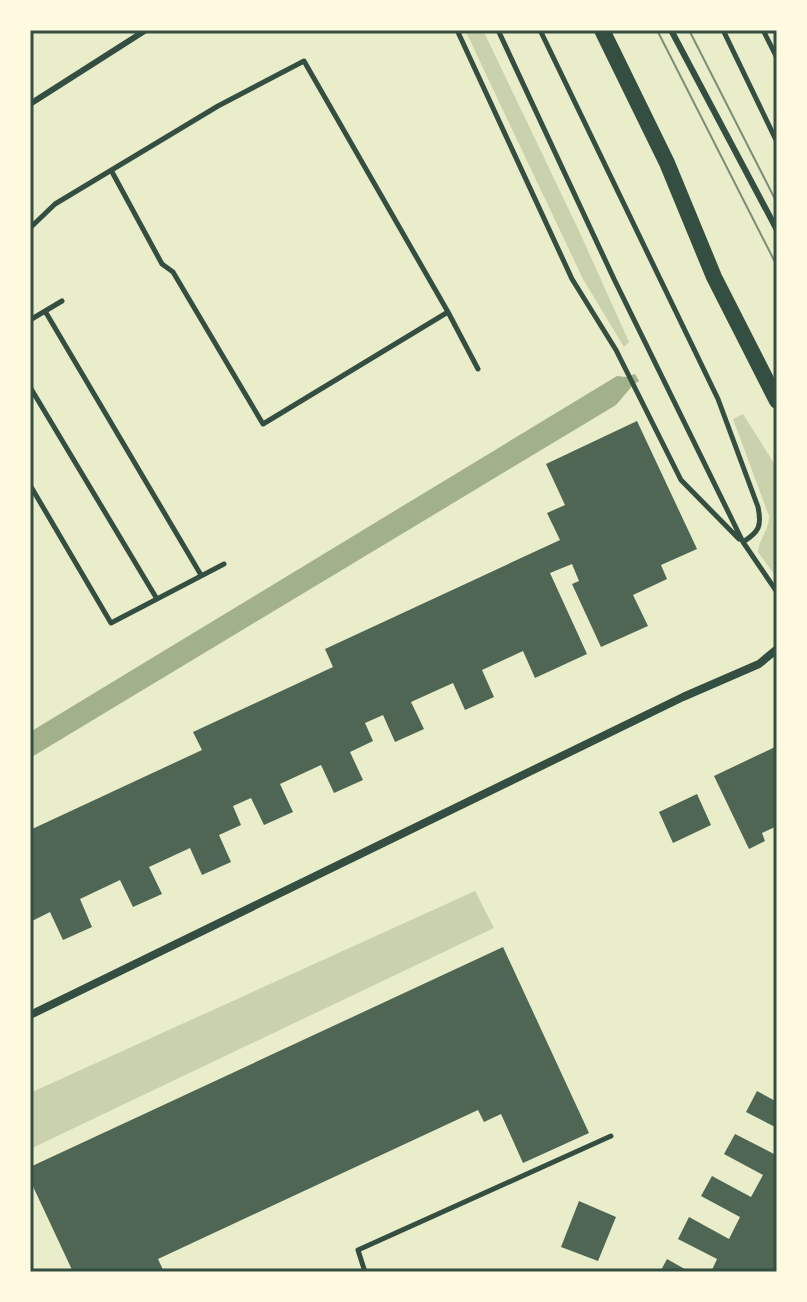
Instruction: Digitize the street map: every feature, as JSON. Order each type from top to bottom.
[{"type":"main road","points":[[602,30],[667,163],[714,277],[777,401]]},
{"type":"street","points":[[30,1015],[683,697],[759,664],[777,649]]},
{"type":"lane","points":[[30,104],[146,30]]},
{"type":"lane","points":[[671,30],[777,230]]},
{"type":"path","points":[[457,30],[572,279],[616,350],[681,480],[743,542]]},
{"type":"path","points":[[498,30],[614,279],[743,542],[777,592]]},
{"type":"path","points":[[540,30],[718,399],[758,507],[758,530],[743,542]]},
{"type":"path","points":[[723,30],[777,142]]},
{"type":"path","points":[[763,30],[777,58]]},
{"type":"path","points":[[30,228],[55,204],[218,106],[304,61],[478,369]]},
{"type":"path","points":[[111,170],[162,264],[173,272],[263,424],[448,312]]},
{"type":"path","points":[[30,320],[62,301]]},
{"type":"path","points":[[45,311],[201,575]]},
{"type":"path","points":[[30,387],[157,599]]},
{"type":"path","points":[[30,485],[111,623],[224,564]]},
{"type":"path","points":[[365,1272],[358,1250],[611,1136]]},
{"type":"shaded area","points":[[465,30],[483,30],[629,342],[624,347],[583,279]]},
{"type":"shaded area","points":[[635,374],[639,381],[616,405],[30,758],[30,732],[617,376]]},
{"type":"shaded area","points":[[743,414],[777,468],[777,578],[758,552],[769,516],[733,419]]},
{"type":"shaded area","points":[[475,891],[494,928],[30,1149],[30,1093]]},
{"type":"building","points":[[637,421],[697,549],[661,565],[667,579],[633,595],[648,626],[601,647],[572,584],[579,581],[572,564],[550,573],[587,654],[535,678],[523,651],[482,670],[494,697],[465,710],[453,683],[411,702],[424,729],[395,742],[383,715],[365,723],[373,741],[350,752],[363,780],[334,793],[321,765],[280,784],[293,812],[264,825],[251,798],[233,806],[241,825],[219,835],[231,862],[202,875],[190,848],[149,867],[162,894],[133,907],[120,880],[80,899],[92,927],[63,940],[50,912],[30,922],[30,830],[202,750],[193,732],[333,667],[325,649],[560,540],[547,513],[565,505],[546,464]]},
{"type":"building","points":[[777,746],[777,826],[762,833],[765,841],[749,849],[714,776]]},
{"type":"building","points":[[697,794],[711,825],[673,843],[659,812]]},
{"type":"building","points":[[503,947],[589,1133],[523,1163],[501,1114],[484,1122],[478,1110],[158,1259],[164,1272],[73,1272],[30,1180],[30,1167]]},
{"type":"building","points":[[757,1091],[777,1102],[777,1128],[746,1112]]},
{"type":"building","points":[[735,1134],[774,1154],[777,1148],[777,1272],[711,1272],[717,1259],[678,1239],[689,1217],[729,1239],[740,1217],[701,1196],[712,1176],[751,1197],[763,1175],[724,1154]]},
{"type":"building","points":[[579,1201],[616,1217],[598,1261],[561,1247]]},
{"type":"building","points":[[667,1259],[690,1272],[660,1272]]},
{"type":"tram line","points":[[657,30],[777,266]]},
{"type":"tram line","points":[[689,30],[777,203]]}]
